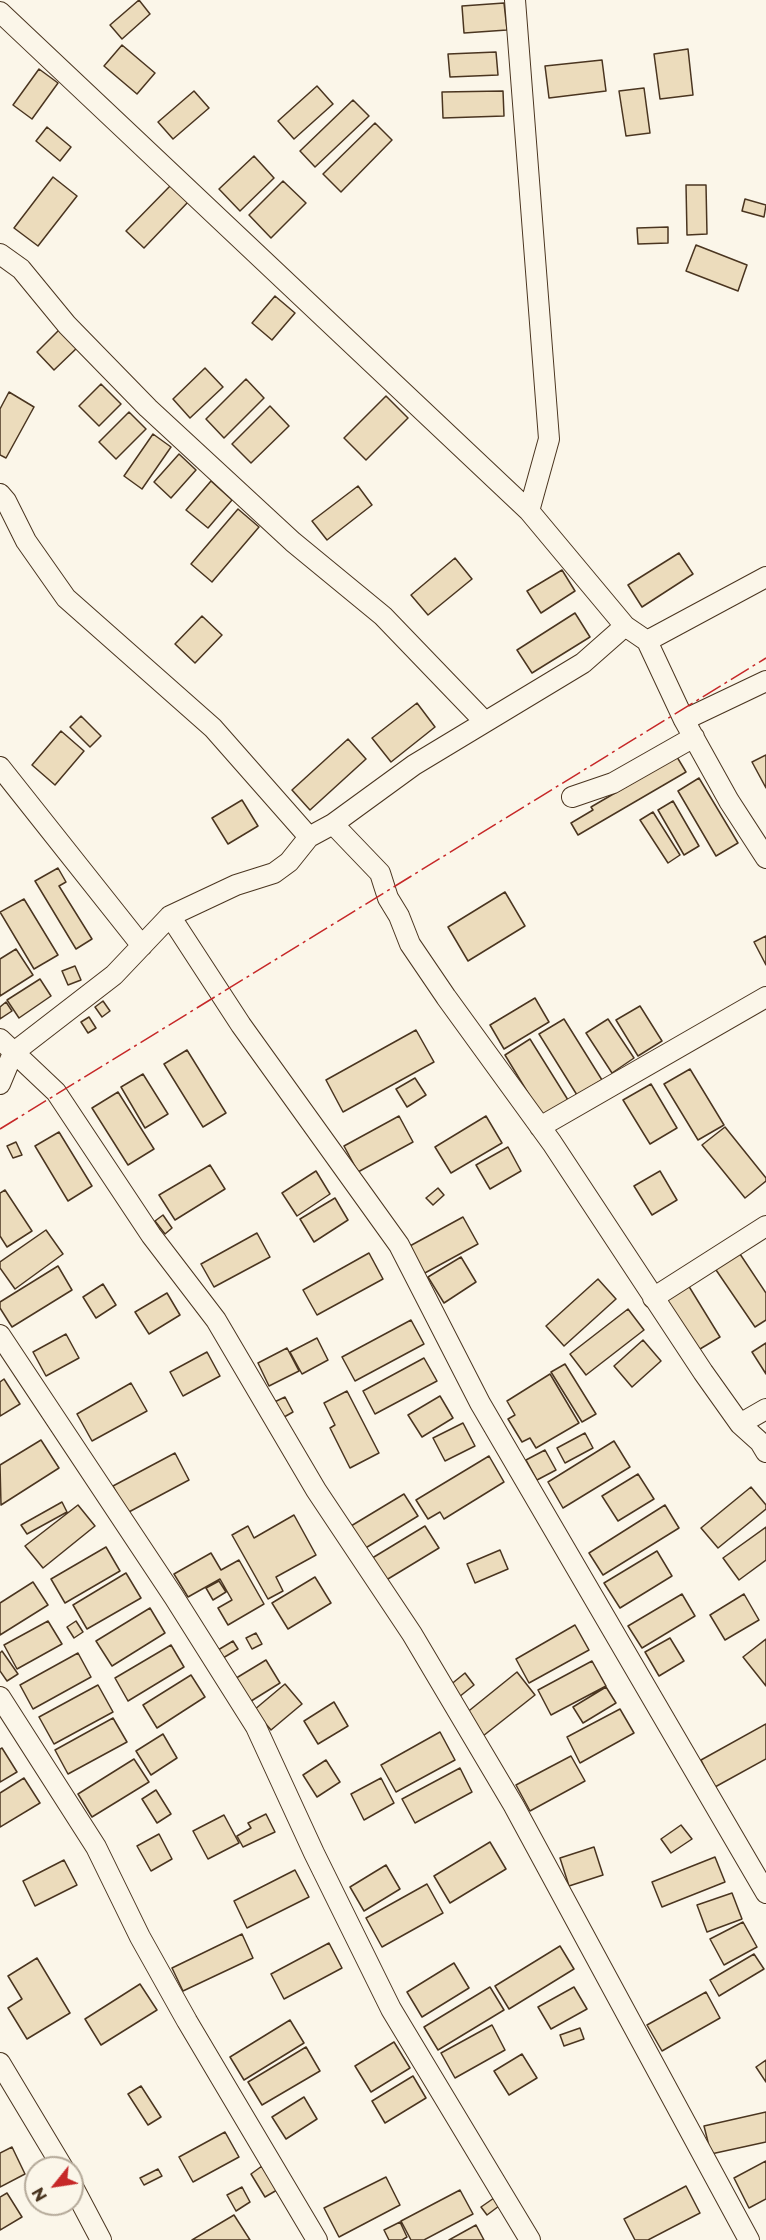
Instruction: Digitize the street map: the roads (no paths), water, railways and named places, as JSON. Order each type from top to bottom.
[{"type":"street","points":[[515,0],[549,439],[529,511]]},
{"type":"street","points":[[0,12],[529,511],[626,626],[647,641],[689,729],[729,801],[766,858]]},
{"type":"street","points":[[0,254],[21,269],[67,326],[148,408],[293,542],[383,616],[485,722]]},
{"type":"street","points":[[0,494],[6,501],[26,541],[66,598],[213,728],[309,837]]},
{"type":"street","points":[[647,641],[766,577]]},
{"type":"street","points":[[0,1084],[7,1046],[114,975],[170,916],[236,885],[274,873],[289,862],[309,837],[333,824],[414,765],[583,663],[626,626]]},
{"type":"street","points":[[572,797],[613,783],[689,729],[766,681]]},
{"type":"street","points":[[0,767],[142,945]]},
{"type":"street","points":[[333,824],[380,873],[388,898],[399,916],[410,944],[552,1143],[653,1298],[740,1424],[760,1442],[766,1452]]},
{"type":"street","points":[[170,916],[241,1025],[399,1245],[480,1403],[766,1893]]},
{"type":"street","points":[[540,1127],[766,997]]},
{"type":"street","points":[[7,1046],[56,1092],[151,1235],[216,1320],[316,1490],[412,1634],[514,1806],[748,2240]]},
{"type":"street","points":[[653,1298],[766,1226]]},
{"type":"street","points":[[0,1335],[174,1597],[256,1727],[314,1853],[391,2009],[530,2240]]},
{"type":"street","points":[[740,1424],[766,1409]]},
{"type":"street","points":[[0,1697],[96,1847],[140,1937],[187,2021],[317,2240]]},
{"type":"street","points":[[0,2063],[56,2156]]},
{"type":"street","points":[[84,2208],[101,2240]]}]
